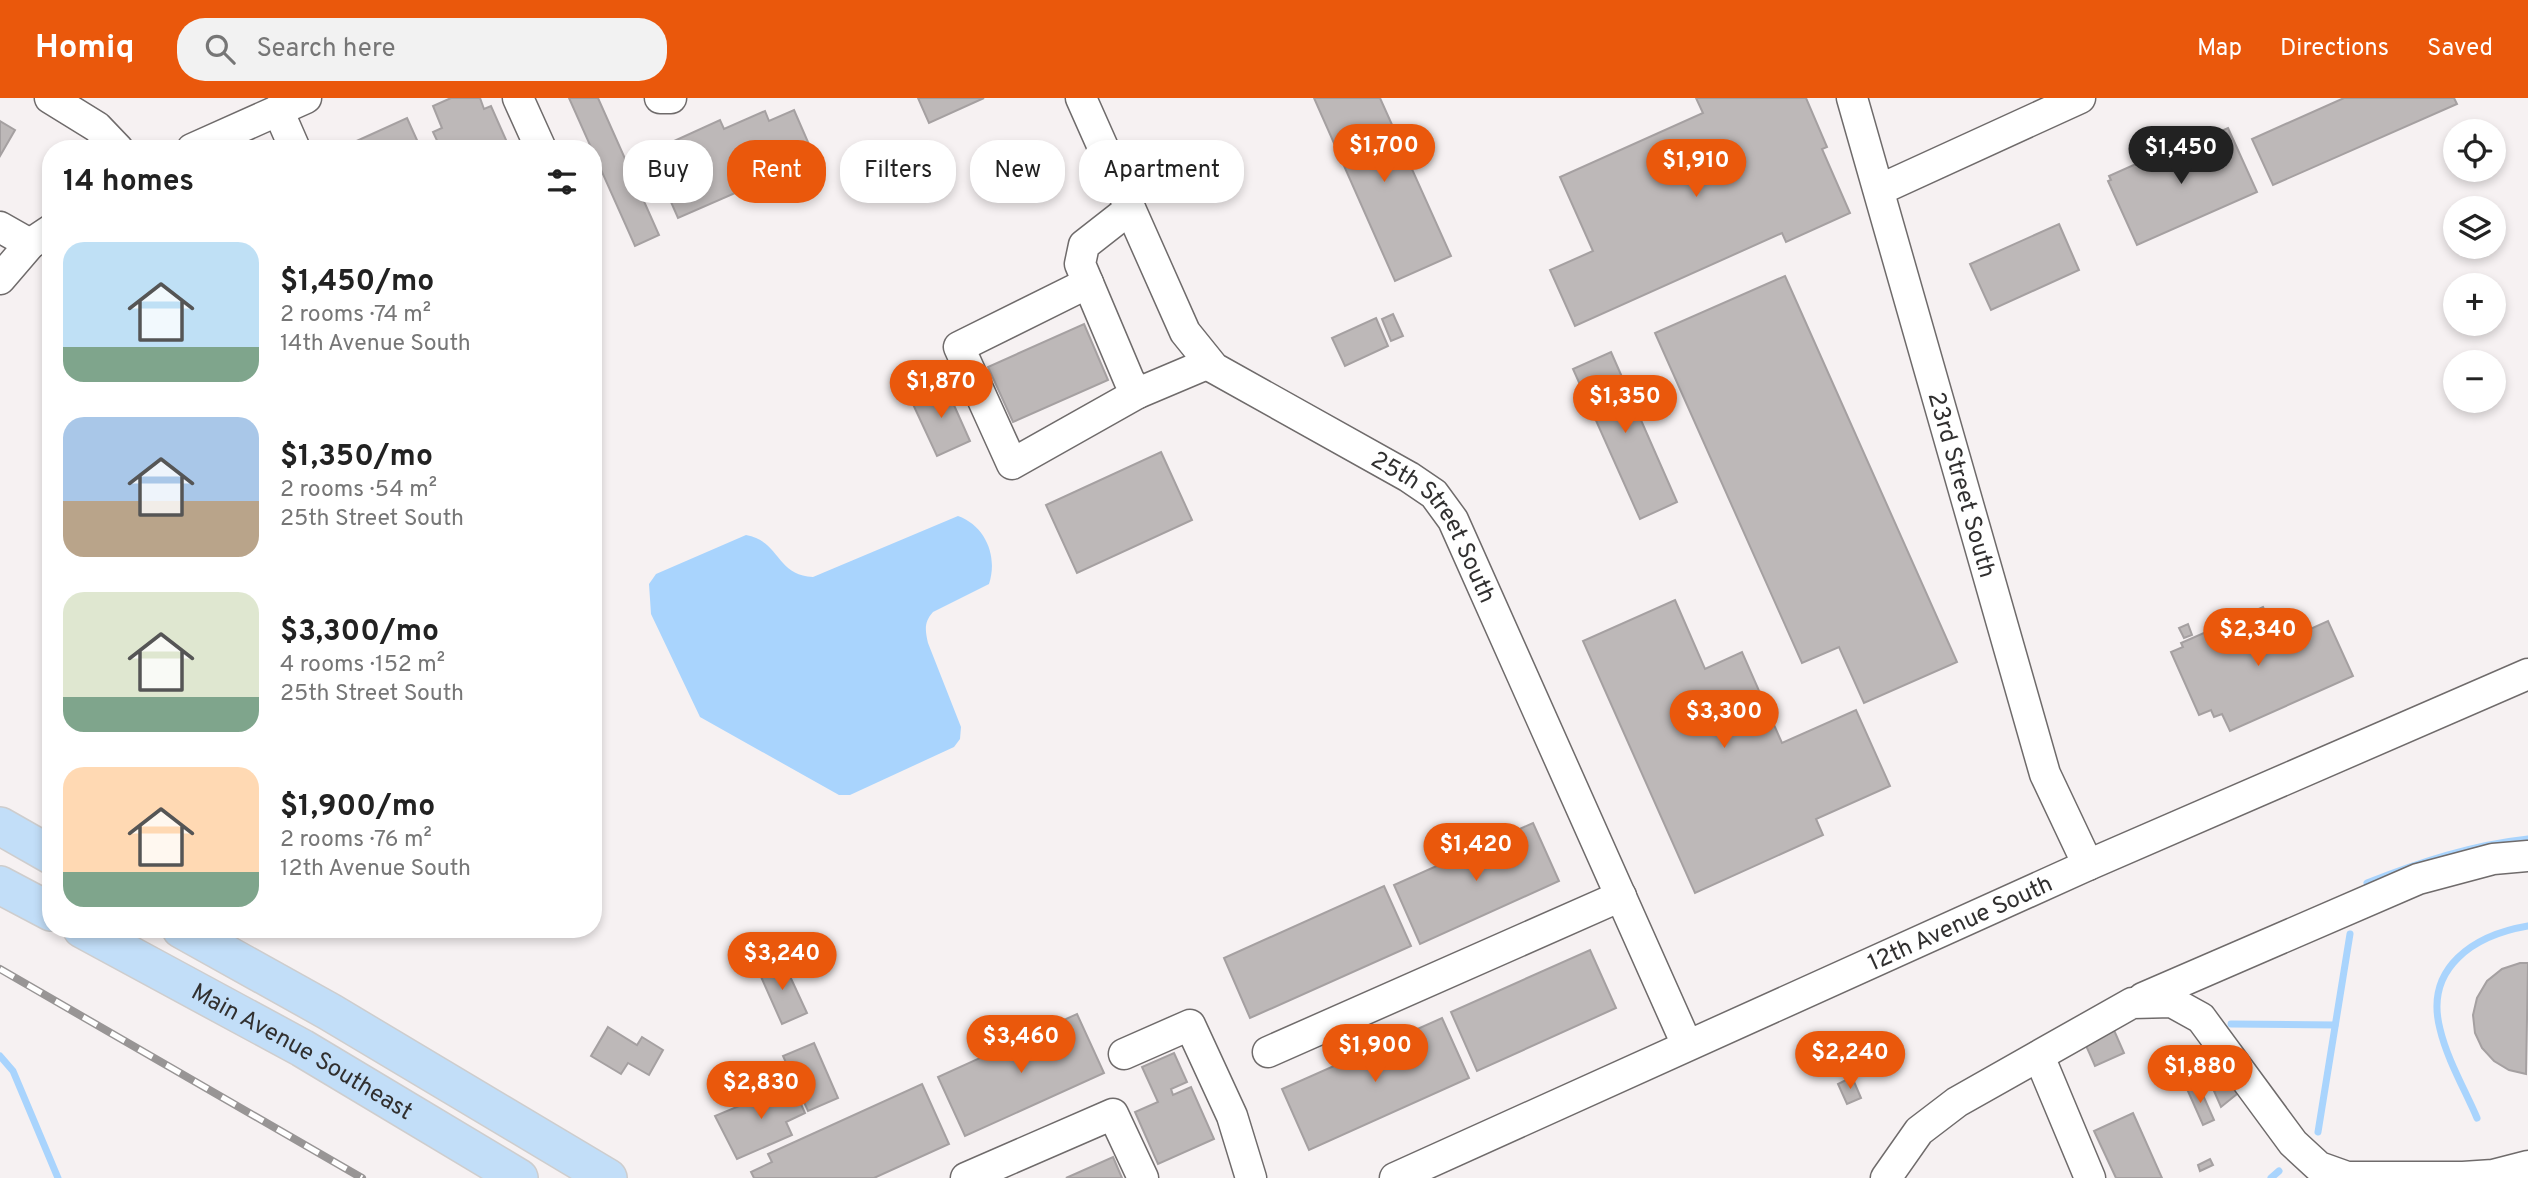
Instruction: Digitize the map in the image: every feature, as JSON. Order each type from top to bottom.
[{"type":"main road","points":[[0,826],[42,850]]},
{"type":"main road","points":[[0,885],[42,907]]},
{"type":"main road","name":"Main Avenue Southeast","points":[[99,938],[302,1048],[519,1178]]},
{"type":"main road","name":"Main Avenue Southeast","points":[[197,938],[330,1012],[608,1178]]},
{"type":"street","points":[[50,98],[97,127],[109,140]]},
{"type":"street","points":[[212,140],[306,98]]},
{"type":"street","points":[[518,98],[537,140]]},
{"type":"street","points":[[660,98],[671,98]]},
{"type":"street","name":"25th Street South","points":[[1081,98],[1185,332],[1209,363],[1434,494],[1453,520],[1687,1045]]},
{"type":"street","name":"23rd Street South","points":[[1852,98],[2045,774],[2088,866]]},
{"type":"street","points":[[1879,190],[2080,98]]},
{"type":"street","points":[[278,110],[291,140]]},
{"type":"street","points":[[1130,209],[1084,245],[1080,264],[1129,380],[1138,393]]},
{"type":"street","points":[[0,228],[40,237]]},
{"type":"street","points":[[0,279],[40,237]]},
{"type":"street","points":[[1088,283],[959,347],[1012,464],[1138,393],[1209,363]]},
{"type":"street","name":"12th Avenue South","points":[[1395,1178],[2088,866],[2528,674]]},
{"type":"street","points":[[1886,1178],[1919,1131],[1957,1102],[2132,1003],[2418,879],[2493,859],[2528,856]]},
{"type":"street","points":[[1268,1052],[1621,896]]},
{"type":"street","points":[[2132,1003],[2172,1002],[2201,1018],[2293,1143],[2319,1167],[2347,1178],[2491,1176],[2527,1167]]},
{"type":"street","points":[[1124,1054],[1190,1024],[1232,1116],[1251,1178]]},
{"type":"street","points":[[2039,1056],[2090,1178]]},
{"type":"street","points":[[966,1178],[1113,1114],[1143,1178]]},
{"type":"water","points":[[958,516],[976,527],[982,535],[991,553],[992,563],[989,584],[933,612],[927,623],[928,643],[961,727],[960,739],[954,747],[850,795],[839,795],[700,717],[651,614],[649,584],[656,574],[746,535],[766,544],[792,570],[813,577]]},
{"type":"building","points":[[451,98],[480,98],[484,109],[491,106],[506,140],[437,140],[433,132],[442,128],[433,106]]},
{"type":"building","points":[[569,98],[598,98],[623,154],[623,203],[645,203],[659,235],[635,246],[602,172],[602,140],[588,140]]},
{"type":"building","points":[[918,98],[984,98],[929,123]]},
{"type":"building","points":[[1314,98],[1380,98],[1451,256],[1395,281]]},
{"type":"building","points":[[1696,98],[1806,98],[1827,147],[1822,149],[1850,213],[1786,242],[1782,233],[1575,326],[1550,270],[1593,251],[1560,177],[1703,113]]},
{"type":"building","points":[[2344,98],[2454,98],[2457,104],[2273,185],[2252,139]]},
{"type":"building","points":[[794,110],[807,140],[727,140],[727,197],[713,203],[713,140],[676,140],[720,120],[724,129],[765,111],[769,121]]},
{"type":"building","points":[[407,118],[417,140],[359,140]]},
{"type":"building","points":[[0,121],[15,130],[0,156]]},
{"type":"building","points":[[2228,128],[2257,192],[2137,245],[2108,181],[2111,180],[2109,176],[2156,155],[2158,159]]},
{"type":"building","points":[[671,203],[712,203],[678,218]]},
{"type":"building","points":[[2059,224],[2079,270],[1991,310],[1970,264]]},
{"type":"building","points":[[1785,276],[1957,662],[1864,703],[1839,647],[1802,663],[1655,333]]},
{"type":"building","points":[[1393,314],[1403,336],[1391,341],[1382,319]]},
{"type":"building","points":[[1376,318],[1388,346],[1345,366],[1332,338]]},
{"type":"building","points":[[1084,324],[1108,380],[1013,422],[988,367]]},
{"type":"building","points":[[1611,352],[1677,502],[1640,519],[1573,369]]},
{"type":"building","points":[[945,385],[970,441],[937,456],[911,400]]},
{"type":"building","points":[[1161,452],[1192,520],[1077,573],[1046,505]]},
{"type":"building","points":[[1675,600],[1705,669],[1742,652],[1782,743],[1856,710],[1890,786],[1816,819],[1823,835],[1695,893],[1583,641]]},
{"type":"building","points":[[2263,607],[2279,643],[2328,621],[2353,676],[2230,731],[2222,714],[2214,717],[2211,710],[2199,715],[2171,652],[2183,647],[2181,643]]},
{"type":"building","points":[[2188,624],[2192,635],[2184,638],[2179,628]]},
{"type":"building","points":[[1533,823],[1559,881],[1420,944],[1394,885]]},
{"type":"building","points":[[1384,886],[1411,946],[1250,1018],[1224,958]]},
{"type":"building","points":[[1590,950],[1616,1008],[1477,1071],[1451,1012]]},
{"type":"building","points":[[782,959],[807,1013],[782,1024],[758,970]]},
{"type":"building","points":[[2528,963],[2526,1074],[2509,1070],[2494,1061],[2482,1048],[2475,1033],[2473,1015],[2477,998],[2487,981],[2502,969]]},
{"type":"building","points":[[1077,1014],[1104,1073],[965,1136],[938,1077]]},
{"type":"building","points":[[1442,1018],[1469,1078],[1309,1150],[1282,1089]]},
{"type":"building","points":[[608,1027],[637,1045],[642,1037],[663,1050],[649,1075],[628,1063],[621,1074],[591,1056]]},
{"type":"building","points":[[2113,1028],[2124,1053],[2095,1066],[2084,1041]]},
{"type":"building","points":[[814,1043],[838,1098],[808,1111],[783,1056]]},
{"type":"building","points":[[1174,1053],[1187,1082],[1171,1089],[1173,1095],[1191,1087],[1214,1139],[1158,1164],[1135,1112],[1158,1102],[1142,1067]]},
{"type":"building","points":[[1852,1077],[1861,1098],[1847,1104],[1838,1084]]},
{"type":"building","points":[[2231,1083],[2237,1094],[2221,1107],[2214,1091]]},
{"type":"building","points":[[792,1084],[805,1113],[786,1122],[792,1135],[737,1159],[715,1116]]},
{"type":"building","points":[[922,1084],[949,1144],[874,1178],[754,1178],[751,1172],[772,1162],[768,1154]]},
{"type":"building","points":[[2198,1084],[2214,1120],[2203,1125],[2187,1089]]},
{"type":"building","points":[[2133,1113],[2162,1178],[2116,1178],[2094,1131]]},
{"type":"building","points":[[1113,1157],[1122,1178],[1066,1178]]},
{"type":"building","points":[[2210,1159],[2213,1165],[2200,1171],[2198,1165]]},
{"type":"waterway","points":[[2367,883],[2446,855],[2528,839]]},
{"type":"waterway","points":[[2477,1118],[2443,1040],[2437,1007],[2440,988],[2447,972],[2458,958],[2473,946],[2508,930],[2528,926]]},
{"type":"waterway","points":[[2318,1132],[2350,934]]},
{"type":"waterway","points":[[2231,1024],[2335,1025]]},
{"type":"waterway","points":[[0,1056],[13,1071],[58,1178]]},
{"type":"waterway","points":[[2271,1178],[2279,1171]]},
{"type":"railway","points":[[0,969],[362,1178]]}]
